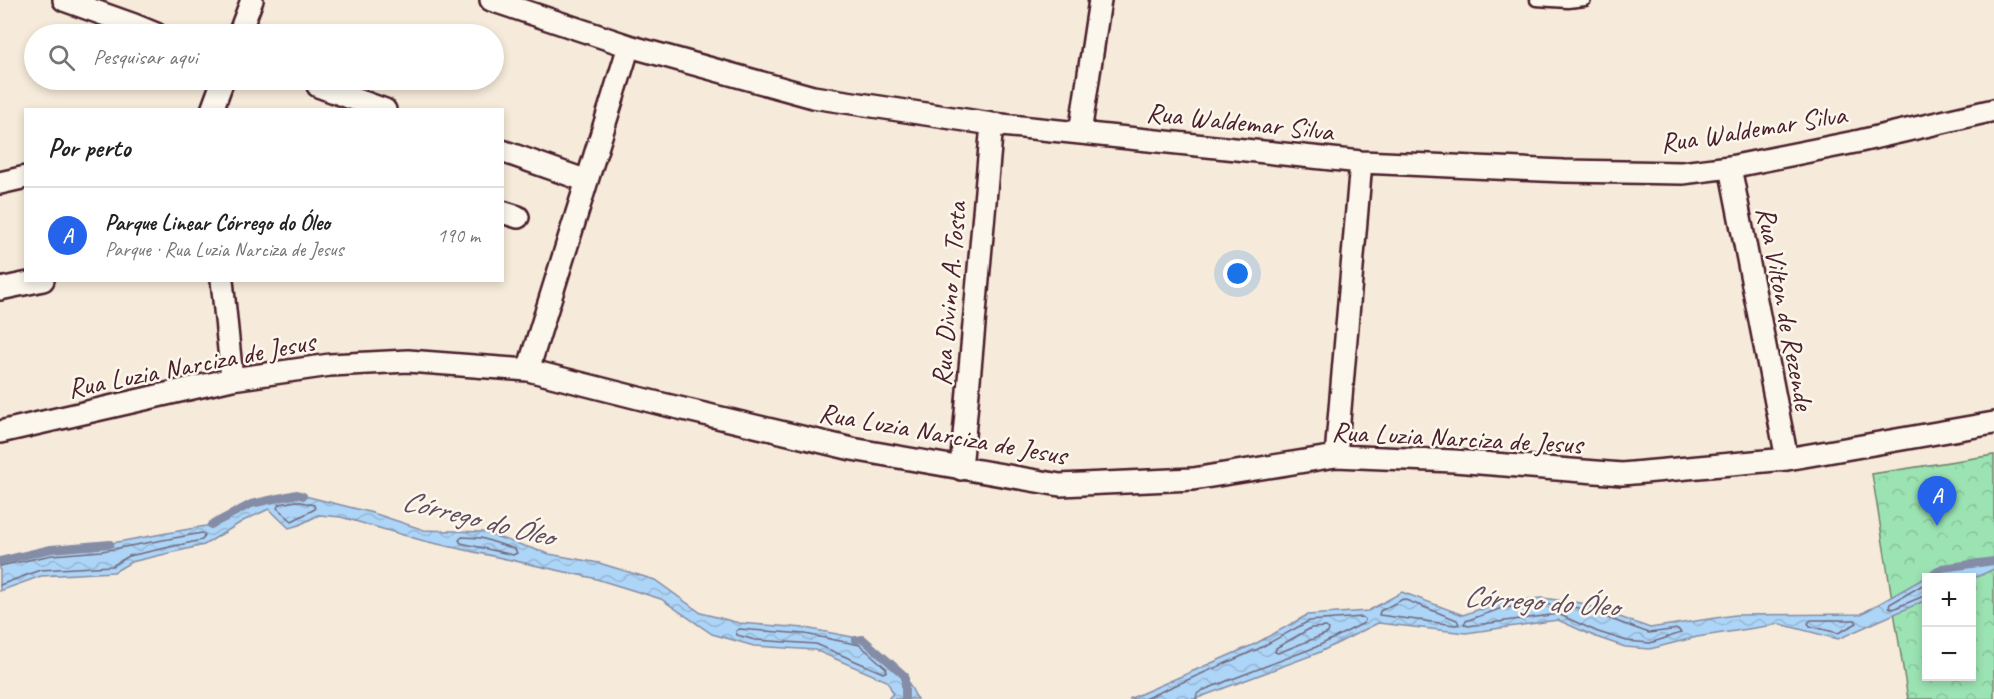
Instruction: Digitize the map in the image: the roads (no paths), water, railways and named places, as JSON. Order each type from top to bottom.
[{"type":"street","points":[[64,0],[131,24]]},
{"type":"street","points":[[243,24],[252,0]]},
{"type":"street","name":"Rua Waldemar Silva","points":[[491,0],[629,46],[813,97],[992,124],[1361,162],[1552,171],[1682,173],[1730,167],[1860,141],[1994,110]]},
{"type":"street","points":[[1080,134],[1100,0]]},
{"type":"street","points":[[528,370],[629,46]]},
{"type":"street","points":[[213,108],[219,90]]},
{"type":"street","points":[[329,90],[380,108]]},
{"type":"street","name":"Rua Divino A. Tosta","points":[[961,469],[992,124]]},
{"type":"street","points":[[504,152],[587,181]]},
{"type":"street","points":[[1336,456],[1361,162]]},
{"type":"street","name":"Rua Vilton de Rezende","points":[[1730,167],[1787,459]]},
{"type":"street","points":[[0,183],[24,177]]},
{"type":"street","points":[[0,289],[34,282]]},
{"type":"street","points":[[222,282],[232,379]]},
{"type":"street","name":"Rua Luzia Narciza de Jesus","points":[[0,432],[232,379],[330,365],[408,361],[528,370],[852,449],[1060,485],[1193,479],[1336,456],[1454,460],[1623,474],[1787,459],[1994,423]]},
{"type":"lane","points":[[1536,0],[1568,2],[1585,0]]},
{"type":"water","points":[[297,494],[373,513],[424,530],[482,532],[549,554],[599,563],[655,580],[701,613],[739,623],[805,628],[863,639],[905,676],[917,699],[888,699],[893,693],[887,681],[815,650],[754,646],[712,634],[661,599],[593,578],[424,541],[341,517],[319,515],[289,528],[269,509],[243,521],[204,545],[131,562],[114,572],[41,576],[0,591],[0,561],[51,549],[101,545],[217,524],[251,504]]},
{"type":"water","points":[[1994,561],[1994,569],[1976,577],[1976,573],[1933,573],[1942,568]]},
{"type":"water","points":[[1922,579],[1922,602],[1838,639],[1780,624],[1697,637],[1650,649],[1625,647],[1558,620],[1466,633],[1378,623],[1318,653],[1195,699],[1129,699],[1255,644],[1307,615],[1368,611],[1402,592],[1463,615],[1500,602],[1542,598],[1581,603],[1650,628],[1735,615],[1861,614]]},
{"type":"waterway","name":"Córrego do Óleo","points":[[211,525],[251,504],[297,494],[303,496]]},
{"type":"waterway","name":"Córrego do Óleo","points":[[0,561],[51,549],[110,544]]},
{"type":"waterway","name":"Córrego do Óleo","points":[[1935,573],[1942,568],[1994,561]]},
{"type":"waterway","name":"Córrego do Óleo","points":[[856,640],[863,639],[905,676],[905,699]]},
{"type":"place","name":"Parque Linear Córrego do Óleo","points":[[1937,526]]}]
